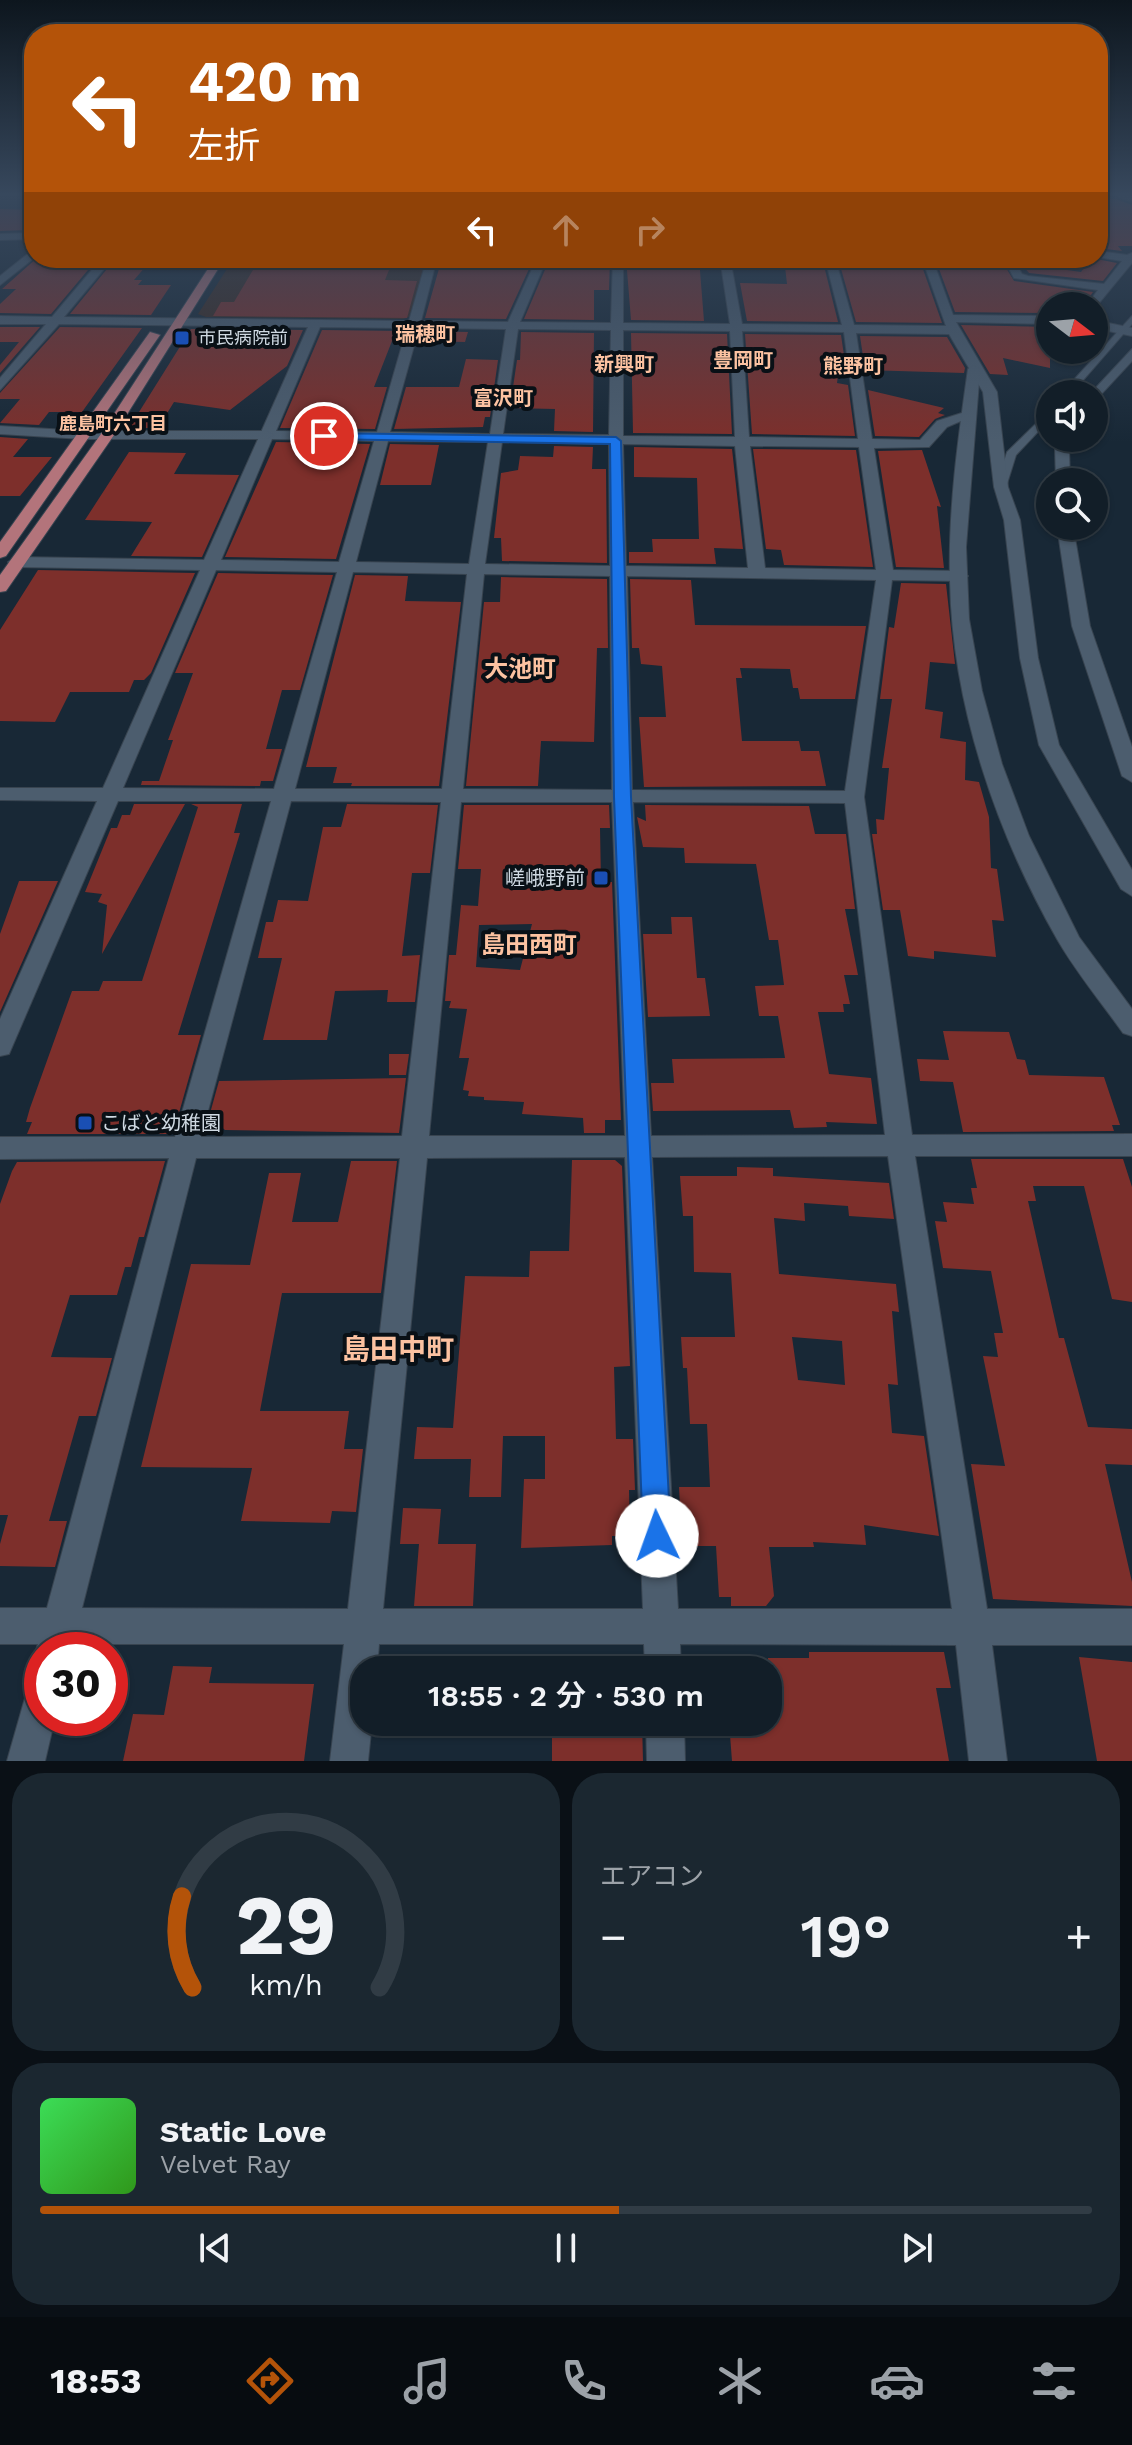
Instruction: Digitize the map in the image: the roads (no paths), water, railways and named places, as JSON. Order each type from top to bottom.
[{"type":"main road","points":[[0,587],[107,435],[195,277]]},
{"type":"main road","points":[[0,553],[83,435],[205,277]]},
{"type":"street","points":[[0,386],[91,277]]},
{"type":"street","points":[[59,1632],[185,1147],[426,277]]},
{"type":"street","points":[[349,1761],[476,569],[513,325],[534,277]]},
{"type":"street","points":[[618,277],[616,441],[621,571],[622,797],[662,1656]]},
{"type":"street","points":[[728,277],[736,327],[742,442],[757,572]]},
{"type":"street","points":[[835,277],[849,328],[885,574],[854,797],[900,1146],[972,1627],[988,1761]]},
{"type":"street","points":[[934,277],[951,324],[974,369],[990,392],[1001,487],[1012,520],[1029,658],[1049,745],[1132,889]]},
{"type":"street","points":[[1022,277],[1107,288]]},
{"type":"street","points":[[1104,292],[1116,277]]},
{"type":"street","points":[[0,320],[849,328],[1036,321]]},
{"type":"street","points":[[0,1047],[316,323]]},
{"type":"street","points":[[1108,381],[1132,353]]},
{"type":"street","points":[[974,369],[961,465],[960,576],[965,652],[984,735],[1022,846],[1070,940],[1132,1027]]},
{"type":"street","points":[[0,430],[83,435],[924,444],[942,424],[968,415]]},
{"type":"street","points":[[1067,540],[1081,626],[1132,776]]},
{"type":"street","points":[[16,562],[960,576]]},
{"type":"street","points":[[0,794],[854,797]]},
{"type":"street","points":[[0,1148],[1132,1145]]},
{"type":"street","points":[[0,1626],[28,1632]]},
{"type":"street","points":[[128,1635],[365,1627],[1132,1627]]},
{"type":"street","points":[[26,1761],[32,1736]]},
{"type":"street","points":[[665,1736],[666,1761]]},
{"type":"lane","points":[[1080,380],[1127,331],[1132,319]]},
{"type":"lane","points":[[1001,487],[1011,454],[1036,428]]},
{"type":"place","name":"市民病院前","points":[[182,338]]},
{"type":"place","name":"嵯峨野前","points":[[601,878]]},
{"type":"place","name":"こばと幼稚園","points":[[85,1123]]},
{"type":"district","name":"瑞穂町","points":[[425,334]]},
{"type":"district","name":"豊岡町","points":[[743,360]]},
{"type":"district","name":"新興町","points":[[624,364]]},
{"type":"district","name":"熊野町","points":[[853,366]]},
{"type":"district","name":"富沢町","points":[[503,398]]},
{"type":"district","name":"鹿島町六丁目","points":[[113,424]]},
{"type":"district","name":"大池町","points":[[520,669]]},
{"type":"district","name":"島田西町","points":[[529,945]]},
{"type":"district","name":"島田中町","points":[[398,1349]]}]
